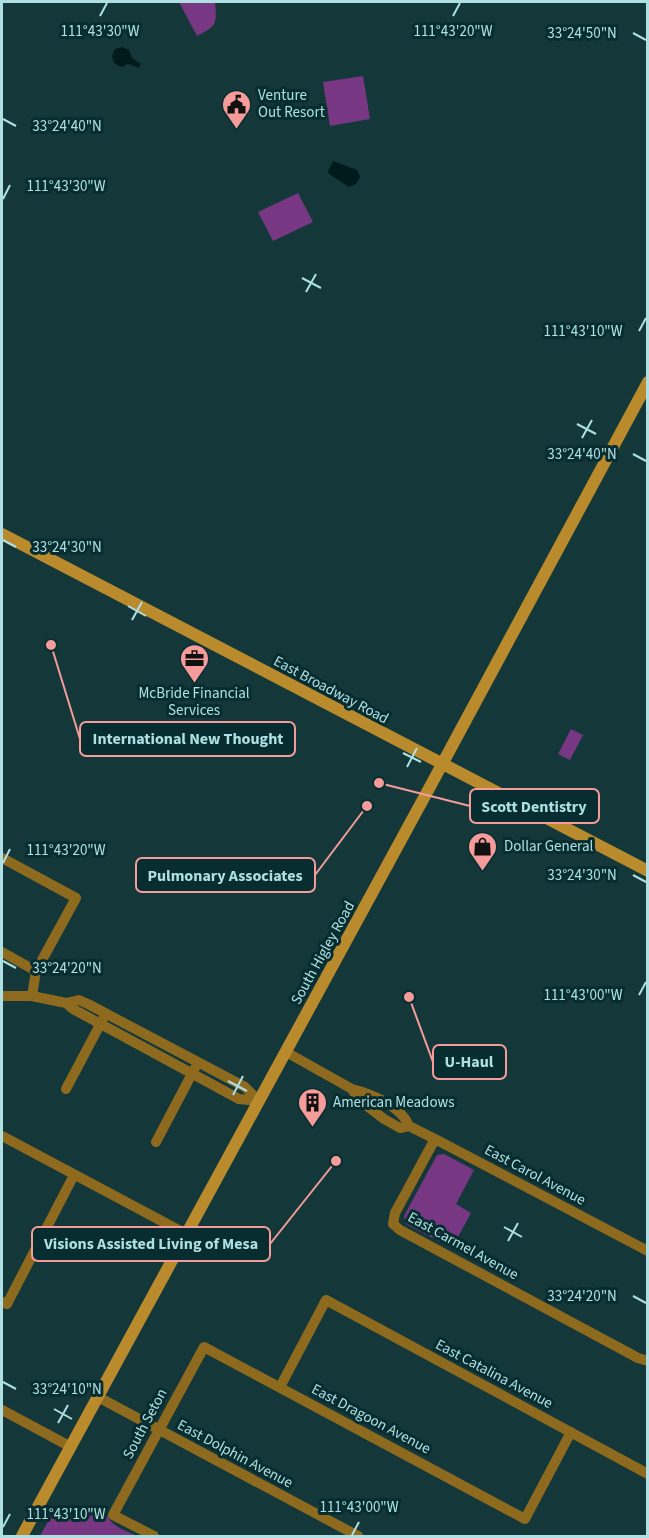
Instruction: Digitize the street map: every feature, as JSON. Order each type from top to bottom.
[{"type":"main road","name":"South Higley Road","points":[[22,1536],[648,382]]},
{"type":"main road","name":"East Broadway Road","points":[[2,534],[648,871]]},
{"type":"street","points":[[2,858],[76,898],[36,971],[33,996]]},
{"type":"street","points":[[2,952],[36,971]]},
{"type":"street","points":[[2,996],[33,996],[66,1002],[79,1000],[245,1087],[259,1101]]},
{"type":"street","points":[[66,1002],[73,1009],[239,1099],[259,1101]]},
{"type":"street","points":[[66,1089],[106,1013]]},
{"type":"street","name":"East Carol Avenue","points":[[286,1052],[352,1089],[358,1099],[400,1128],[409,1126],[648,1251]]},
{"type":"street","points":[[156,1142],[198,1062]]},
{"type":"street","points":[[2,1136],[186,1234]]},
{"type":"street","name":"East Carmel Avenue","points":[[435,1139],[395,1214],[393,1224],[400,1230],[627,1353],[648,1361]]},
{"type":"street","points":[[4,1303],[74,1175]]},
{"type":"street","name":"East Catalina Avenue","points":[[280,1387],[326,1300],[648,1474]]},
{"type":"street","name":"East Dragoon Avenue","points":[[204,1347],[525,1519],[571,1432]]},
{"type":"street","name":"South Seton","points":[[154,1536],[113,1515],[204,1347]]},
{"type":"street","name":"East Dolphin Avenue","points":[[98,1397],[358,1536]]},
{"type":"street","points":[[2,1410],[70,1447]]},
{"type":"shaded area","points":[[179,2],[215,2],[216,15],[212,27],[197,36]]},
{"type":"shaded area","points":[[363,76],[370,119],[330,126],[323,82]]},
{"type":"shaded area","points":[[298,193],[313,222],[273,241],[258,212]]},
{"type":"shaded area","points":[[571,729],[583,735],[570,760],[558,754]]},
{"type":"shaded area","points":[[444,1154],[474,1170],[456,1204],[471,1213],[452,1248],[406,1224],[404,1216],[437,1155]]},
{"type":"shaded area","points":[[107,1515],[115,1525],[137,1536],[40,1536],[51,1516]]},
{"type":"water","points":[[122,47],[129,50],[132,58],[141,64],[139,68],[128,64],[121,67],[114,63],[112,56],[115,49]]},
{"type":"water","points":[[333,161],[357,170],[360,177],[356,184],[349,187],[329,174],[328,171]]},
{"type":"place","name":"Venture Out Resort","points":[[237,130]]},
{"type":"place","name":"International New Thought","points":[[51,645]]},
{"type":"place","name":"McBride Financial Services","points":[[194,684]]},
{"type":"place","name":"Scott Dentistry","points":[[379,783]]},
{"type":"place","name":"Pulmonary Associates","points":[[367,806]]},
{"type":"place","name":"Dollar General","points":[[483,872]]},
{"type":"place","name":"U-Haul","points":[[409,997]]},
{"type":"place","name":"American Meadows","points":[[312,1128]]},
{"type":"place","name":"Visions Assisted Living of Mesa","points":[[336,1161]]}]
